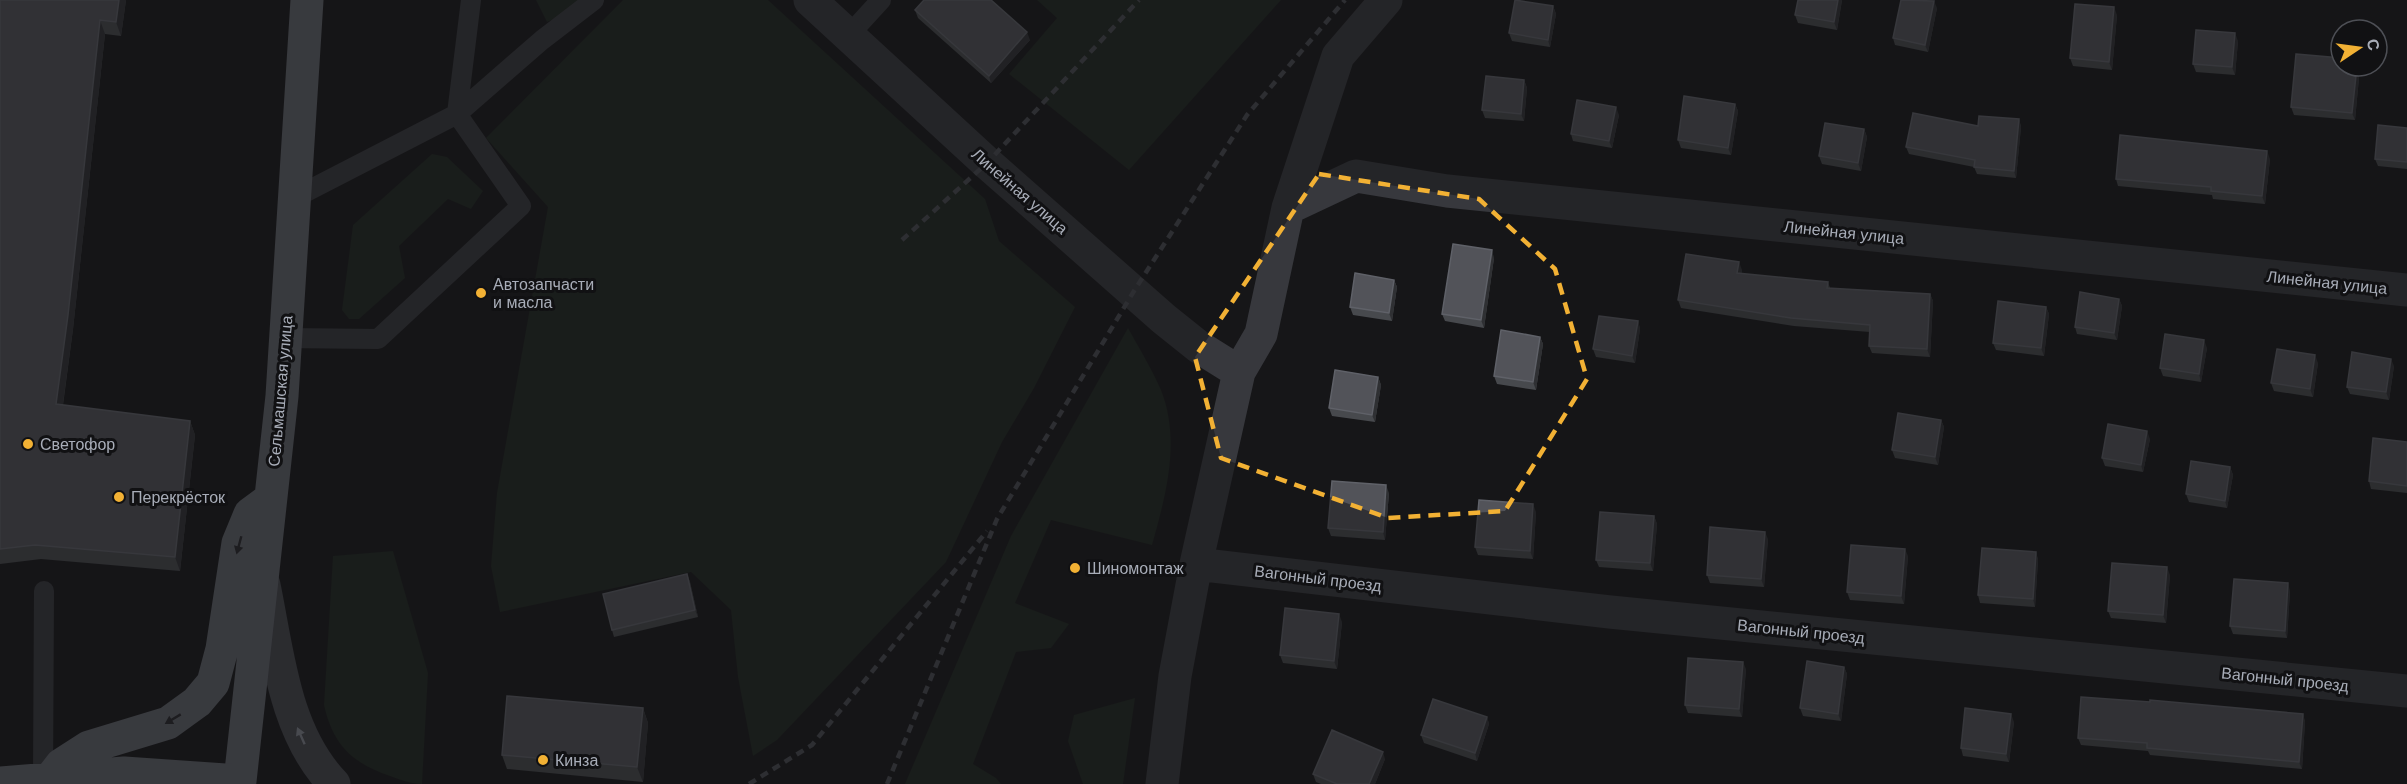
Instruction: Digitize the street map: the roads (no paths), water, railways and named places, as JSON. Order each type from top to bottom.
[{"type":"highway","name":"Сельмашская улица","points":[[0,783],[47,778],[244,783],[262,576],[282,396],[307,0]]},
{"type":"highway","points":[[47,778],[61,765],[89,747],[168,723],[197,702],[213,683],[222,649],[238,543],[250,514],[270,499]]},
{"type":"main road","points":[[262,576],[282,674],[298,729],[319,768],[334,784]]},
{"type":"street","name":"Линейная улица","points":[[810,0],[987,163],[1164,319],[1199,347],[1239,372]]},
{"type":"street","points":[[1162,784],[1175,676],[1196,564],[1239,372],[1261,334],[1288,208],[1338,56],[1386,0]]},
{"type":"street","name":"Линейная улица","points":[[1288,208],[1356,176],[1446,191],[2407,290]]},
{"type":"street","name":"Вагонный проезд","points":[[1196,564],[1610,612],[2407,691]]},
{"type":"lane","points":[[284,338],[378,339],[521,206],[457,114],[471,0]]},
{"type":"lane","points":[[294,198],[457,114],[542,40],[594,0]]},
{"type":"lane","points":[[849,35],[881,0]]},
{"type":"lane","points":[[44,591],[47,778]]},
{"type":"railway","points":[[902,240],[987,163],[1139,0]]},
{"type":"railway","points":[[887,784],[997,519],[1134,291],[1247,115],[1345,0]]},
{"type":"railway","points":[[749,784],[812,745],[987,531]]},
{"type":"place","name":"Автозапчасти и масла","points":[[481,293]]},
{"type":"place","name":"Светофор","points":[[28,444]]},
{"type":"place","name":"Перекрёсток","points":[[119,497]]},
{"type":"place","name":"Шиномонтаж","points":[[1075,568]]},
{"type":"place","name":"Кинза","points":[[543,760]]}]
